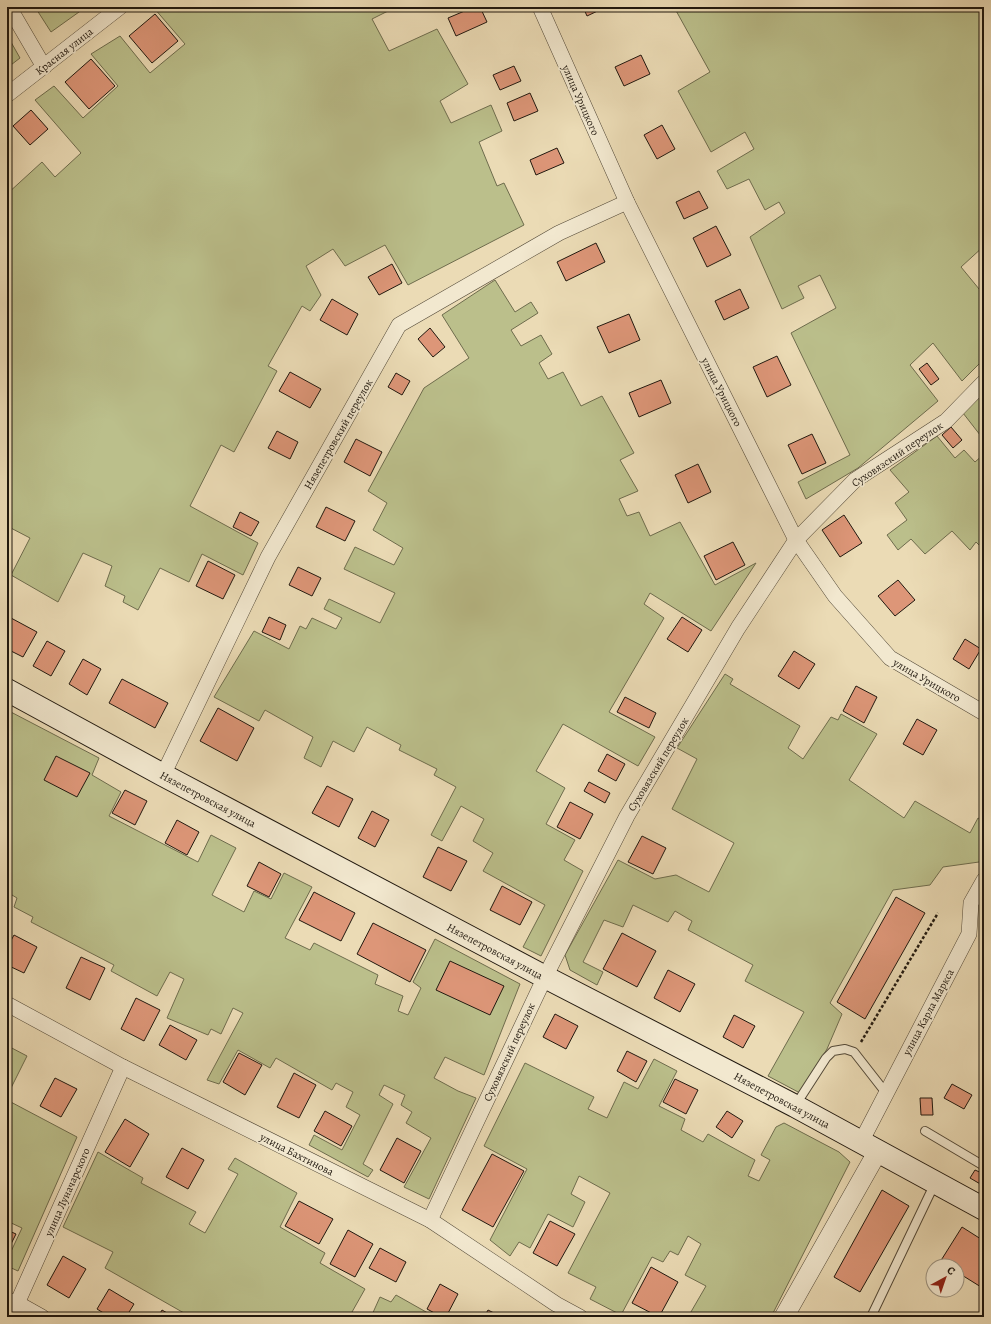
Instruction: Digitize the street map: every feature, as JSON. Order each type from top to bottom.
[{"type":"main road","name":"Нязепетровская улица","points":[[7,690],[163,775],[544,977],[795,1106],[984,1209]]},
{"type":"street","points":[[9,7],[44,66]]},
{"type":"street","name":"Красная улица","points":[[7,95],[120,7]]},
{"type":"street","name":"улица Урицкого","points":[[540,7],[627,202],[796,540],[835,596],[890,658],[984,713]]},
{"type":"street","name":"Нязепетровский переулок","points":[[163,775],[268,557],[400,326],[559,233],[627,202]]},
{"type":"street","name":"Суховязский переулок","points":[[430,1220],[544,977],[627,816],[738,628],[796,540],[855,480],[946,421],[984,382]]},
{"type":"street","name":"улица Карла Маркса","points":[[784,1317],[869,1146],[886,1093],[969,934],[971,903],[984,880]]},
{"type":"street","name":"улица Бахтинова","points":[[7,1004],[123,1067],[430,1220],[556,1304],[580,1317]]},
{"type":"street","name":"улица Луначарского","points":[[12,1307],[123,1067]]},
{"type":"street","points":[[12,1307],[42,1317]]},
{"type":"lane","points":[[795,1106],[826,1058],[833,1051],[845,1049],[854,1052],[886,1093]]},
{"type":"lane","points":[[925,1131],[984,1166]]},
{"type":"lane","points":[[871,1317],[935,1182]]},
{"type":"path","points":[[854,1052],[938,913]]},
{"type":"green space","points":[[35,7],[86,7],[51,32]]},
{"type":"green space","points":[[396,7],[372,19],[389,51],[437,29],[468,84],[440,101],[451,123],[491,105],[502,131],[479,142],[497,186],[504,183],[524,225],[408,285],[385,245],[345,266],[333,249],[306,266],[321,295],[310,311],[302,306],[268,366],[277,371],[234,452],[221,445],[190,506],[258,543],[243,575],[202,554],[189,582],[160,568],[138,610],[123,602],[125,596],[105,586],[112,566],[83,553],[58,602],[11,575],[30,538],[7,526],[7,194],[42,162],[55,177],[81,153],[35,100],[54,86],[83,118],[118,86],[91,54],[120,36],[150,73],[185,44],[154,8]]},
{"type":"green space","points":[[674,7],[984,7],[984,246],[961,267],[984,295],[984,359],[962,381],[933,343],[910,365],[938,401],[858,468],[806,499],[798,482],[850,455],[791,333],[836,308],[820,275],[798,286],[804,298],[782,309],[750,237],[785,213],[779,202],[765,210],[749,179],[727,189],[717,171],[754,149],[745,132],[711,152],[678,91],[710,72]]},
{"type":"green space","points":[[7,35],[20,58],[7,68]]},
{"type":"green space","points":[[495,280],[515,312],[531,302],[538,313],[511,330],[521,346],[541,335],[552,354],[539,363],[548,379],[563,372],[581,406],[602,396],[634,453],[620,460],[638,491],[619,499],[627,516],[639,512],[650,536],[680,522],[715,585],[756,563],[711,631],[650,593],[644,604],[664,618],[609,712],[655,737],[638,766],[563,724],[536,771],[565,788],[546,824],[575,840],[564,860],[583,871],[541,956],[523,947],[545,905],[483,871],[493,853],[473,841],[484,819],[461,806],[442,841],[431,835],[456,787],[434,775],[437,769],[399,750],[401,745],[367,727],[354,752],[333,741],[321,767],[304,758],[313,737],[265,710],[259,721],[214,697],[254,631],[289,649],[300,626],[306,629],[312,618],[336,629],[342,618],[324,609],[329,599],[380,623],[395,593],[344,569],[355,547],[394,565],[403,548],[373,530],[387,503],[368,491],[424,388],[469,358],[442,315]]},
{"type":"green space","points":[[984,393],[984,440],[963,413]]},
{"type":"green space","points":[[937,436],[955,458],[964,450],[975,462],[984,454],[984,550],[976,542],[970,550],[952,531],[925,554],[911,539],[898,550],[887,535],[907,520],[895,503],[909,492],[890,470]]},
{"type":"green space","points":[[725,674],[733,679],[730,684],[800,726],[788,748],[803,759],[831,717],[838,720],[841,714],[877,734],[849,780],[904,818],[915,801],[970,833],[978,818],[984,821],[984,856],[979,862],[943,867],[930,885],[893,890],[830,1003],[842,1014],[827,1049],[800,1093],[768,1076],[804,1012],[745,981],[753,965],[688,930],[692,921],[675,911],[668,922],[633,905],[623,927],[604,920],[583,962],[603,972],[597,985],[570,970],[565,955],[618,860],[655,879],[676,875],[709,892],[734,843],[672,809],[697,759],[677,748]]},
{"type":"green space","points":[[7,710],[99,758],[92,775],[121,792],[109,816],[198,862],[211,835],[236,848],[212,895],[244,912],[254,891],[271,899],[284,873],[312,887],[285,938],[310,950],[314,943],[378,975],[375,984],[403,996],[398,1011],[408,1015],[421,988],[413,982],[435,939],[520,984],[484,1075],[445,1057],[434,1078],[458,1091],[476,1098],[429,1199],[404,1187],[431,1138],[406,1123],[412,1112],[401,1105],[405,1095],[384,1085],[379,1095],[393,1104],[363,1164],[373,1170],[368,1177],[309,1145],[314,1135],[342,1150],[360,1115],[346,1107],[353,1092],[336,1083],[332,1090],[276,1058],[270,1068],[238,1050],[219,1084],[207,1080],[243,1013],[233,1008],[221,1034],[211,1029],[208,1035],[167,1018],[184,979],[170,972],[157,996],[111,971],[114,965],[31,922],[33,917],[14,907],[17,898],[7,892]]},
{"type":"green space","points":[[8,1046],[27,1056],[7,1096],[7,1048]]},
{"type":"green space","points":[[654,1059],[677,1071],[659,1106],[685,1119],[681,1130],[703,1142],[708,1134],[755,1160],[748,1176],[759,1181],[770,1160],[761,1155],[776,1127],[784,1123],[839,1152],[850,1162],[771,1317],[688,1317],[706,1286],[685,1275],[701,1244],[688,1236],[678,1255],[670,1251],[663,1262],[652,1257],[621,1315],[590,1299],[596,1287],[568,1273],[610,1193],[579,1176],[571,1194],[585,1202],[573,1227],[548,1214],[530,1248],[519,1242],[510,1256],[490,1240],[527,1169],[484,1146],[525,1063],[594,1097],[588,1109],[607,1118],[624,1082],[638,1089]]},
{"type":"green space","points":[[7,1100],[77,1137],[18,1271],[7,1266],[7,1260],[22,1228],[7,1221]]},
{"type":"green space","points":[[98,1152],[143,1178],[141,1183],[196,1212],[189,1224],[205,1233],[238,1174],[228,1169],[235,1158],[297,1193],[280,1227],[325,1253],[320,1263],[365,1289],[352,1312],[360,1317],[191,1317],[105,1268],[113,1252],[63,1227]]},
{"type":"green space","points":[[396,1295],[435,1317],[371,1317],[380,1297],[391,1302]]},
{"type":"building","points":[[474,7],[480,7],[487,22],[456,36],[448,18]]},
{"type":"building","points":[[583,7],[606,7],[587,16]]},
{"type":"building","points":[[155,14],[178,41],[152,63],[129,36]]},
{"type":"building","points":[[641,55],[650,74],[624,86],[615,67]]},
{"type":"building","points":[[91,59],[115,86],[89,109],[65,82]]},
{"type":"building","points":[[514,66],[521,81],[500,90],[493,75]]},
{"type":"building","points":[[530,93],[538,111],[514,121],[507,103]]},
{"type":"building","points":[[31,110],[48,129],[30,145],[13,126]]},
{"type":"building","points":[[662,125],[675,149],[657,159],[644,135]]},
{"type":"building","points":[[557,148],[564,163],[536,175],[530,160]]},
{"type":"building","points":[[699,191],[708,208],[684,219],[676,202]]},
{"type":"building","points":[[716,226],[731,255],[707,267],[693,238]]},
{"type":"building","points":[[596,243],[605,262],[566,281],[557,262]]},
{"type":"building","points":[[392,264],[402,283],[379,295],[368,277]]},
{"type":"building","points":[[740,289],[749,308],[724,320],[715,301]]},
{"type":"building","points":[[332,299],[358,314],[347,335],[320,320]]},
{"type":"building","points":[[629,314],[640,340],[609,353],[597,327]]},
{"type":"building","points":[[430,328],[445,347],[433,357],[418,339]]},
{"type":"building","points":[[777,356],[791,385],[767,397],[753,367]]},
{"type":"building","points":[[927,363],[939,379],[931,385],[919,369]]},
{"type":"building","points":[[290,372],[321,389],[310,408],[279,391]]},
{"type":"building","points":[[396,373],[410,381],[402,395],[388,387]]},
{"type":"building","points":[[661,380],[671,403],[639,417],[629,393]]},
{"type":"building","points":[[951,427],[962,440],[953,448],[942,435]]},
{"type":"building","points":[[277,431],[298,442],[290,459],[268,448]]},
{"type":"building","points":[[812,434],[826,463],[802,474],[788,445]]},
{"type":"building","points":[[356,439],[382,452],[370,476],[344,462]]},
{"type":"building","points":[[698,464],[711,492],[688,503],[675,475]]},
{"type":"building","points":[[326,507],[355,521],[345,541],[316,527]]},
{"type":"building","points":[[240,512],[259,522],[251,536],[233,527]]},
{"type":"building","points":[[844,515],[862,543],[840,557],[822,530]]},
{"type":"building","points":[[733,542],[745,565],[716,580],[704,556]]},
{"type":"building","points":[[208,561],[235,575],[223,599],[196,586]]},
{"type":"building","points":[[298,567],[321,578],[312,596],[289,585]]},
{"type":"building","points":[[898,580],[915,600],[895,616],[878,596]]},
{"type":"building","points":[[269,617],[286,625],[280,640],[262,632]]},
{"type":"building","points":[[682,617],[702,630],[688,652],[667,639]]},
{"type":"building","points":[[11,618],[37,632],[23,657],[7,649],[7,625]]},
{"type":"building","points":[[965,639],[981,649],[969,669],[953,659]]},
{"type":"building","points":[[47,641],[65,651],[51,676],[33,666]]},
{"type":"building","points":[[794,651],[815,664],[799,689],[778,676]]},
{"type":"building","points":[[83,659],[101,669],[87,695],[69,684]]},
{"type":"building","points":[[122,679],[168,703],[155,728],[109,703]]},
{"type":"building","points":[[856,686],[877,697],[864,723],[843,711]]},
{"type":"building","points":[[625,697],[656,713],[649,728],[617,712]]},
{"type":"building","points":[[218,708],[254,728],[237,761],[200,741]]},
{"type":"building","points":[[917,719],[937,730],[923,755],[903,744]]},
{"type":"building","points":[[607,754],[625,764],[616,781],[598,771]]},
{"type":"building","points":[[56,756],[90,773],[77,797],[44,780]]},
{"type":"building","points":[[589,782],[610,793],[605,803],[584,791]]},
{"type":"building","points":[[327,786],[353,799],[339,827],[312,813]]},
{"type":"building","points":[[125,790],[147,801],[135,825],[112,813]]},
{"type":"building","points":[[570,802],[593,814],[580,839],[557,827]]},
{"type":"building","points":[[372,811],[389,820],[375,847],[358,838]]},
{"type":"building","points":[[177,820],[199,832],[187,855],[165,843]]},
{"type":"building","points":[[642,836],[666,848],[653,874],[628,862]]},
{"type":"building","points":[[438,847],[467,861],[451,891],[423,877]]},
{"type":"building","points":[[259,862],[281,874],[269,897],[247,886]]},
{"type":"building","points":[[502,886],[532,902],[520,925],[490,910]]},
{"type":"building","points":[[314,892],[355,913],[341,941],[299,920]]},
{"type":"building","points":[[896,897],[925,913],[865,1019],[837,1002]]},
{"type":"building","points":[[373,923],[426,950],[410,982],[357,954]]},
{"type":"building","points":[[622,933],[656,951],[637,987],[603,969]]},
{"type":"building","points":[[14,935],[37,947],[24,973],[7,965],[7,948]]},
{"type":"building","points":[[81,957],[105,968],[90,1000],[66,988]]},
{"type":"building","points":[[450,961],[504,986],[490,1015],[436,990]]},
{"type":"building","points":[[668,970],[695,984],[680,1012],[654,998]]},
{"type":"building","points":[[136,998],[160,1010],[144,1041],[121,1029]]},
{"type":"building","points":[[555,1014],[578,1026],[566,1049],[543,1037]]},
{"type":"building","points":[[734,1015],[755,1026],[743,1048],[723,1037]]},
{"type":"building","points":[[170,1025],[197,1040],[186,1060],[159,1045]]},
{"type":"building","points":[[627,1051],[647,1061],[636,1082],[617,1071]]},
{"type":"building","points":[[239,1053],[262,1065],[245,1095],[223,1082]]},
{"type":"building","points":[[294,1073],[316,1085],[299,1118],[277,1107]]},
{"type":"building","points":[[55,1078],[77,1089],[61,1117],[40,1106]]},
{"type":"building","points":[[675,1079],[698,1090],[686,1114],[663,1102]]},
{"type":"building","points":[[952,1084],[972,1095],[964,1109],[944,1098]]},
{"type":"building","points":[[920,1098],[932,1098],[933,1115],[921,1115]]},
{"type":"building","points":[[325,1111],[352,1126],[341,1146],[314,1131]]},
{"type":"building","points":[[727,1111],[743,1121],[732,1138],[716,1127]]},
{"type":"building","points":[[125,1119],[149,1134],[130,1167],[105,1152]]},
{"type":"building","points":[[397,1138],[421,1151],[404,1183],[380,1170]]},
{"type":"building","points":[[182,1148],[204,1160],[188,1189],[166,1177]]},
{"type":"building","points":[[492,1154],[524,1171],[493,1227],[462,1210]]},
{"type":"building","points":[[975,1170],[984,1174],[984,1181],[982,1185],[970,1178]]},
{"type":"building","points":[[882,1190],[909,1206],[860,1292],[834,1277]]},
{"type":"building","points":[[299,1201],[333,1219],[319,1244],[285,1226]]},
{"type":"building","points":[[550,1221],[575,1234],[557,1266],[533,1253]]},
{"type":"building","points":[[962,1227],[984,1241],[984,1281],[981,1287],[965,1277],[965,1258],[943,1258]]},
{"type":"building","points":[[7,1230],[16,1234],[7,1252]]},
{"type":"building","points":[[348,1230],[373,1244],[355,1277],[330,1264]]},
{"type":"building","points":[[380,1248],[406,1262],[396,1282],[369,1268]]},
{"type":"building","points":[[63,1256],[86,1269],[69,1298],[47,1285]]},
{"type":"building","points":[[651,1267],[678,1282],[659,1317],[632,1303]]},
{"type":"building","points":[[440,1284],[458,1294],[446,1317],[442,1317],[427,1309]]},
{"type":"building","points":[[109,1289],[134,1304],[126,1317],[110,1317],[97,1309]]},
{"type":"building","points":[[162,1310],[174,1317],[158,1317]]},
{"type":"building","points":[[488,1310],[502,1317],[484,1317]]}]
